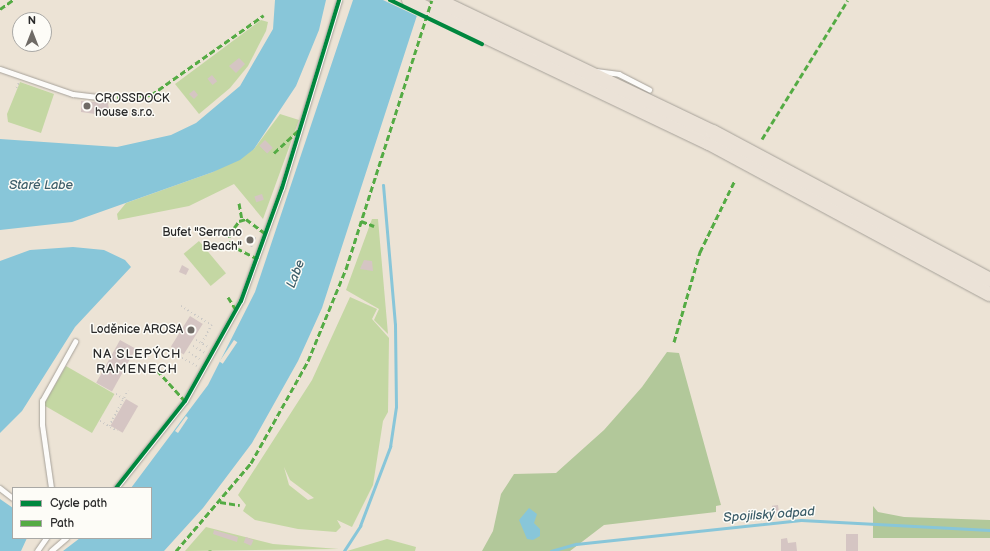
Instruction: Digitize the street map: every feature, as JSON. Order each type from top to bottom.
[{"type":"main road","points":[[409,0],[476,25],[588,72],[822,188],[990,280]]},
{"type":"main road","points":[[437,0],[476,25],[716,147],[990,294]]},
{"type":"lane","points":[[117,487],[134,468],[208,364],[249,283],[266,234],[339,0]]},
{"type":"lane","points":[[0,69],[73,94],[108,98]]},
{"type":"lane","points":[[588,72],[619,74],[649,89]]},
{"type":"lane","points":[[51,487],[42,425],[42,401],[75,342]]},
{"type":"lane","points":[[0,488],[12,497]]},
{"type":"lane","points":[[36,551],[45,539]]},
{"type":"lane","points":[[51,551],[65,539]]},
{"type":"path","points":[[181,306],[212,326],[202,343]]},
{"type":"path","points":[[196,340],[215,351]]},
{"type":"path","points":[[193,346],[212,356]]},
{"type":"path","points":[[189,352],[208,364]]},
{"type":"path","points":[[182,358],[204,370]]},
{"type":"path","points":[[109,426],[128,391]]},
{"type":"path","points":[[116,394],[124,399]]},
{"type":"path","points":[[100,421],[117,431]]},
{"type":"green space","points":[[261,20],[268,22],[266,31],[248,66],[230,88],[199,114],[175,84]]},
{"type":"green space","points":[[20,82],[54,94],[41,133],[8,122],[7,114]]},
{"type":"green space","points":[[280,114],[299,120],[263,219],[234,184],[189,206],[118,220],[117,214],[126,203],[213,172],[254,149]]},
{"type":"green space","points":[[372,219],[378,219],[388,334],[374,320],[379,309],[346,290]]},
{"type":"green space","points":[[199,241],[226,273],[211,286],[184,254]]},
{"type":"green space","points":[[350,297],[377,309],[372,319],[389,338],[388,412],[383,421],[373,485],[352,527],[337,520],[341,527],[336,532],[298,529],[255,520],[243,511],[246,505],[238,495],[312,380]],"holes":[[[284,467],[290,480],[314,498],[308,500],[289,485]]]},
{"type":"green space","points":[[667,352],[679,353],[721,505],[716,506],[716,512],[604,525],[570,551],[482,551],[493,531],[501,494],[514,474],[556,473],[604,430],[642,387]]},
{"type":"green space","points":[[66,366],[114,394],[92,433],[44,405]]},
{"type":"green space","points":[[873,506],[878,512],[904,517],[990,520],[990,538],[873,538]]},
{"type":"green space","points":[[206,527],[273,544],[339,549],[185,551]]},
{"type":"green space","points":[[387,539],[416,547],[415,551],[347,551]]},
{"type":"water","name":"Staré Labe","points":[[275,0],[326,0],[319,30],[296,86],[254,149],[240,160],[213,172],[72,222],[0,230],[0,139],[117,147],[171,135],[196,123],[240,86],[273,29]]},
{"type":"water","name":"Labe","points":[[353,0],[422,0],[322,308],[298,361],[252,443],[203,508],[164,551],[63,551],[79,539],[152,539],[152,487],[132,487],[208,385],[255,292]]},
{"type":"water","points":[[73,247],[104,250],[125,260],[131,267],[75,327],[22,411],[0,433],[0,261],[30,250]]},
{"type":"water","points":[[0,499],[12,507],[12,539],[27,539],[21,551],[0,551]]},
{"type":"water","points":[[529,508],[537,514],[534,523],[540,529],[540,536],[533,540],[527,539],[519,520]]},
{"type":"pier","points":[[383,0],[424,0],[419,17]]},
{"type":"pier","points":[[234,340],[237,342],[223,364],[219,362]]},
{"type":"pier","points":[[186,416],[188,418],[178,433],[175,431]]},
{"type":"building","points":[[239,58],[245,64],[236,73],[229,66]]},
{"type":"building","points":[[212,75],[217,81],[213,85],[207,79]]},
{"type":"building","points":[[194,90],[198,95],[194,99],[189,94]]},
{"type":"building","points":[[81,101],[108,103],[110,116],[81,112]]},
{"type":"building","points":[[265,140],[273,148],[267,153],[259,146]]},
{"type":"building","points":[[262,194],[264,200],[256,202],[254,196]]},
{"type":"building","points":[[364,260],[372,261],[373,271],[360,269]]},
{"type":"building","points":[[182,265],[189,269],[186,275],[179,272]]},
{"type":"building","name":"Loděnice AROSA","points":[[190,316],[203,324],[184,354],[171,347]]},
{"type":"building","points":[[120,340],[136,349],[112,392],[96,383]]},
{"type":"building","points":[[126,399],[138,406],[123,433],[110,426]]},
{"type":"building","points":[[778,505],[779,513],[773,514],[772,506]]},
{"type":"building","points":[[214,530],[238,537],[237,542],[213,534]]},
{"type":"building","points":[[846,534],[858,534],[858,551],[846,551]]},
{"type":"building","points":[[246,537],[253,540],[251,546],[244,543]]},
{"type":"building","points":[[787,538],[788,543],[796,542],[797,551],[781,551],[781,539]]},
{"type":"waterway","points":[[344,551],[360,526],[390,447],[396,407],[395,325],[383,186]]},
{"type":"waterway","name":"Spojilský odpad","points":[[551,551],[576,544],[801,520],[990,530]]},
{"type":"marked path","points":[[0,9],[13,0]]},
{"type":"marked path","points":[[176,551],[251,463],[308,361],[346,269],[432,0]]},
{"type":"marked path","points":[[762,139],[848,0]]},
{"type":"marked path","points":[[108,98],[151,95],[264,15]]},
{"type":"marked path","points":[[274,153],[299,130]]},
{"type":"marked path","points":[[674,342],[700,252],[735,180]]},
{"type":"marked path","points":[[239,203],[242,220]]},
{"type":"marked path","points":[[258,259],[232,246],[229,235],[239,221],[246,219],[266,234]]},
{"type":"marked path","points":[[361,221],[374,226]]},
{"type":"marked path","points":[[228,297],[236,310]]},
{"type":"marked path","points":[[157,370],[185,401]]},
{"type":"marked path","points":[[220,502],[240,505]]},
{"type":"cycle path","points":[[117,487],[185,401],[241,301],[282,188],[339,0]]},
{"type":"cycle path","points":[[390,0],[482,44]]},
{"type":"place","name":"CROSSDOCK house s.r.o.","points":[[87,106]]},
{"type":"place","name":"Bufet \"Serrano Beach\"","points":[[250,240]]},
{"type":"place","name":"Loděnice AROSA","points":[[191,330]]},
{"type":"district","name":"NA SLEPÝCH RAMENECH","points":[[137,362]]}]
